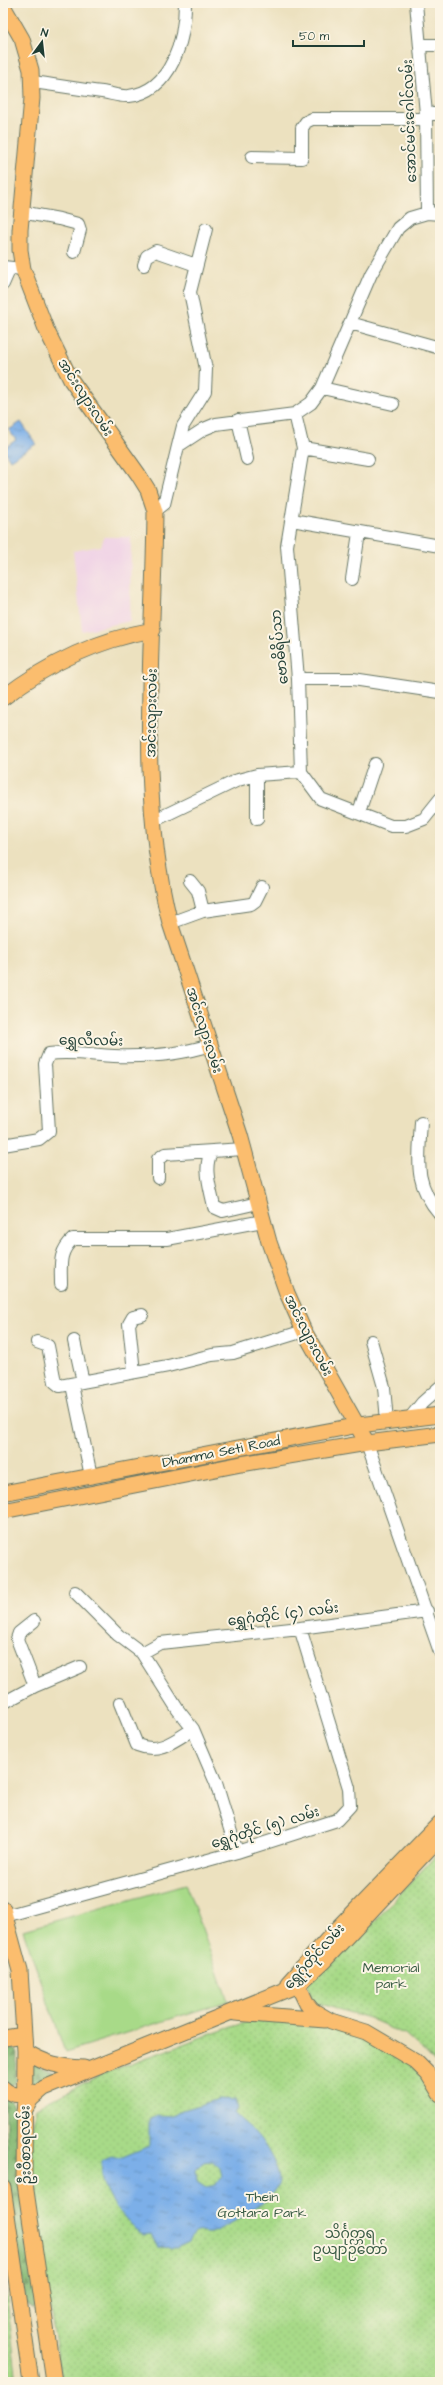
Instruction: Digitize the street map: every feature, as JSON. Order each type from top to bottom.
[{"type":"main road","name":"အင်းလျားလမ်း","points":[[3,6],[22,39],[29,59],[32,82],[31,115],[21,212],[20,250],[12,268],[46,329],[71,380],[138,474],[148,490],[155,511],[150,756],[153,821],[161,888],[170,922],[244,1149],[263,1221],[287,1293],[304,1331],[359,1424],[367,1443]]},
{"type":"main road","points":[[3,698],[43,669],[63,658],[126,634],[153,630]]},
{"type":"main road","name":"Dhamma Seti Road","points":[[3,1493],[359,1424],[440,1415]]},
{"type":"main road","name":"Dhamma Seti Road","points":[[3,1512],[241,1464],[367,1443],[440,1434]]},
{"type":"main road","points":[[91,1476],[94,1494]]},
{"type":"main road","name":"ရွှေဂုံတိုင်လမ်း","points":[[296,1980],[410,1851],[440,1823]]},
{"type":"main road","name":"ရွှေဂုံတိုင်လမ်း","points":[[24,2111],[31,2098],[44,2088],[89,2068],[282,1992],[296,1980],[324,1961],[440,1836]]},
{"type":"main road","name":"ဦးဝီစာရလမ်း","points":[[4,1913],[20,1971],[25,2051],[24,2177],[54,2382]]},
{"type":"main road","points":[[296,1980],[306,2004],[312,2010],[331,2021],[366,2032],[414,2061],[428,2074],[440,2094]]},
{"type":"main road","points":[[228,2013],[331,2021]]},
{"type":"main road","points":[[3,2038],[24,2035]]},
{"type":"main road","name":"ရွှေဂုံတိုင်လမ်း","points":[[25,2051],[48,2064],[63,2068],[89,2068]]},
{"type":"main road","points":[[3,2088],[8,2093],[24,2095],[44,2088]]},
{"type":"main road","name":"ဦးဝီစာရလမ်း","points":[[3,2187],[32,2382]]},
{"type":"main road","points":[[22,2320],[44,2316]]},
{"type":"street","points":[[32,82],[128,96],[147,91],[162,80],[177,52],[185,20],[185,3]]},
{"type":"street","name":"အောင်မင်းဂေါင်လမ်း","points":[[416,3],[426,116],[427,213]]},
{"type":"street","points":[[420,45],[440,45]]},
{"type":"street","points":[[252,157],[302,158],[302,128],[306,122],[312,119],[426,116],[440,114]]},
{"type":"street","points":[[21,212],[59,218],[78,224],[80,230],[74,252]]},
{"type":"street","points":[[178,446],[204,429],[238,420],[295,414],[311,403],[322,388],[371,274],[398,228],[410,218],[427,213],[440,214]]},
{"type":"street","points":[[155,511],[164,504],[183,426],[205,391],[206,370],[190,292],[206,229]]},
{"type":"street","points":[[144,265],[147,256],[156,251],[196,265]]},
{"type":"street","points":[[3,284],[12,268]]},
{"type":"street","points":[[350,323],[440,348]]},
{"type":"street","points":[[322,388],[393,404]]},
{"type":"street","name":"ဗောဓိရိပ်သာ","points":[[295,414],[304,448],[287,546],[288,573],[298,679],[301,772]]},
{"type":"street","points":[[238,420],[247,459]]},
{"type":"street","points":[[304,448],[368,459]]},
{"type":"street","points":[[292,520],[359,533],[440,546]]},
{"type":"street","points":[[352,579],[359,533]]},
{"type":"street","points":[[298,679],[353,679],[440,692]]},
{"type":"street","points":[[359,812],[374,764]]},
{"type":"street","points":[[153,821],[218,789],[257,774],[301,772],[321,799],[359,812],[391,826],[406,826],[424,819],[440,799]]},
{"type":"street","points":[[257,774],[257,819]]},
{"type":"street","points":[[190,881],[198,890],[203,911]]},
{"type":"street","points":[[170,922],[203,911],[251,904],[255,901],[262,888]]},
{"type":"street","name":"ရွှေလီလမ်း","points":[[3,1145],[39,1139],[49,1131],[45,1064],[49,1054],[63,1052],[115,1056],[178,1053],[210,1045]]},
{"type":"street","points":[[421,1122],[418,1169],[422,1188],[430,1203],[440,1214]]},
{"type":"street","points":[[158,1178],[158,1159],[161,1156],[244,1149]]},
{"type":"street","points":[[212,1151],[208,1158],[207,1168],[214,1207],[223,1211],[258,1203]]},
{"type":"street","points":[[61,1284],[61,1263],[64,1247],[73,1239],[167,1239],[263,1221]]},
{"type":"street","points":[[134,1372],[129,1324],[133,1317],[142,1315]]},
{"type":"street","points":[[37,1342],[48,1346],[57,1385],[77,1383],[168,1366],[212,1354],[233,1353],[304,1331]]},
{"type":"street","points":[[74,1341],[77,1383],[91,1476]]},
{"type":"street","points":[[371,1341],[384,1387],[387,1421]]},
{"type":"street","points":[[410,1418],[422,1403],[440,1386]]},
{"type":"street","points":[[367,1443],[427,1611],[440,1652]]},
{"type":"street","points":[[75,1592],[118,1636],[143,1652],[178,1710],[194,1729],[216,1783],[237,1852]]},
{"type":"street","name":"ရွှေဂုံတိုင် (၄) လမ်း","points":[[143,1652],[160,1644],[300,1628],[427,1611]]},
{"type":"street","points":[[34,1620],[19,1633],[17,1639],[35,1686]]},
{"type":"street","name":"ရွှေဂုံတိုင် (၅) လမ်း","points":[[4,1913],[237,1852],[337,1820],[350,1806],[350,1788],[300,1628]]},
{"type":"street","points":[[3,1703],[35,1686],[80,1667]]},
{"type":"street","points":[[120,1703],[137,1745],[148,1750],[168,1744],[194,1729]]},
{"type":"shaded area","points":[[104,537],[131,537],[130,621],[82,631],[73,551],[101,546]]},
{"type":"green space","name":"Memorial park","points":[[440,1851],[440,2066],[405,2034],[369,2018],[313,2002],[307,1985],[350,1948]]},
{"type":"green space","points":[[186,1884],[228,2001],[65,2052],[23,1930]]},
{"type":"green space","name":"Thein Gottara Park","points":[[300,2012],[339,2026],[401,2056],[417,2070],[440,2099],[440,2382],[62,2382],[33,2204],[30,2137],[37,2107],[102,2074],[189,2042],[243,2023]]},
{"type":"green space","points":[[6,2050],[15,2050],[17,2054],[16,2081],[14,2085],[9,2086],[5,2080]]},
{"type":"green space","points":[[27,2060],[58,2075],[32,2091]]},
{"type":"green space","points":[[5,2099],[12,2100],[15,2113],[25,2227],[37,2302],[33,2309],[26,2304],[8,2192]]},
{"type":"green space","points":[[3,2268],[17,2382],[3,2382]]},
{"type":"water","points":[[21,422],[36,444],[10,460],[3,449],[16,440],[9,430]]},
{"type":"water","points":[[219,2099],[235,2100],[238,2108],[235,2114],[255,2132],[264,2144],[275,2164],[279,2181],[270,2196],[261,2204],[230,2224],[213,2232],[197,2232],[192,2236],[189,2242],[176,2248],[158,2247],[151,2234],[142,2235],[126,2220],[112,2202],[103,2181],[102,2160],[111,2156],[120,2158],[149,2146],[149,2120],[157,2115],[173,2116],[182,2110]],"holes":[[[212,2161],[220,2167],[222,2177],[216,2185],[206,2187],[197,2181],[196,2170],[202,2162]]]},
{"type":"park label","name":"သိင်္ဂုတ္တရ ဥယျာဉ်တော်","points":[[350,2242]]}]
